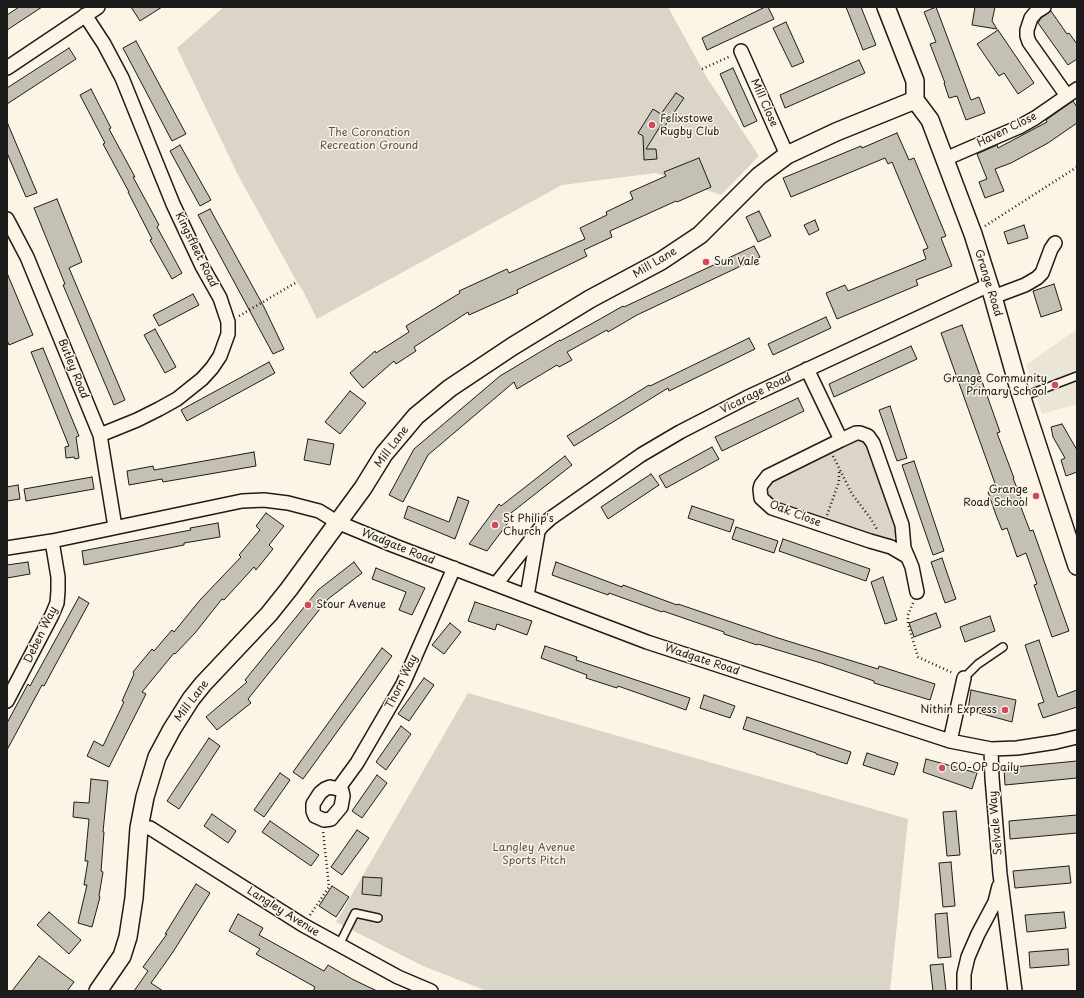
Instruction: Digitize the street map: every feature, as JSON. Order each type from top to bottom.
[{"type":"street","points":[[7,68],[98,7]]},
{"type":"street","points":[[886,7],[915,81],[915,100]]},
{"type":"street","name":"Haven Close","points":[[945,159],[1019,128],[1072,93],[1029,42],[1027,36],[1027,30],[1031,18],[1036,12],[1044,7]]},
{"type":"street","name":"Kingsfleet Road","points":[[85,15],[104,44],[122,78],[173,204],[202,266],[220,298],[228,322],[228,334],[220,356],[202,379],[177,399],[159,409],[137,420],[100,434]]},
{"type":"street","name":"Mill Close","points":[[741,51],[787,155]]},
{"type":"street","name":"Mill Lane","points":[[98,991],[122,956],[130,931],[139,828],[146,790],[153,768],[163,746],[180,716],[203,684],[281,599],[363,488],[384,454],[416,416],[450,388],[540,329],[590,299],[660,261],[700,234],[759,176],[787,155],[836,132],[915,100]]},
{"type":"street","name":"Grange Road","points":[[915,100],[930,120],[973,234],[1022,397],[1077,566]]},
{"type":"street","name":"Butley Road","points":[[7,219],[27,257],[100,434],[115,527]]},
{"type":"street","name":"Vicarage Road","points":[[496,584],[539,531],[556,514],[622,467],[646,452],[717,412],[807,369],[991,291],[1025,285],[1037,278],[1042,273],[1051,249],[1055,243]]},
{"type":"street","points":[[807,369],[841,440]]},
{"type":"street","name":"Oak Close","points":[[908,557],[898,550],[885,545],[772,508],[761,498],[760,489],[763,481],[768,476],[856,433],[868,436],[873,442],[902,525],[902,542],[908,557],[912,567],[917,592]]},
{"type":"street","points":[[7,548],[52,541],[223,504],[250,500],[264,500],[300,505],[319,511],[337,522]]},
{"type":"street","name":"Wadgate Road","points":[[337,522],[647,642],[950,741],[991,749],[1017,748],[1077,737]]},
{"type":"street","points":[[527,596],[539,531]]},
{"type":"street","name":"Deben Way","points":[[7,701],[57,603],[58,577],[52,541]]},
{"type":"street","name":"Thorn Way","points":[[338,789],[361,756],[403,684],[454,568]]},
{"type":"street","points":[[950,741],[964,678]]},
{"type":"street","name":"Selvale Way","points":[[991,749],[1000,874],[1015,991]]},
{"type":"street","points":[[330,787],[338,789],[342,794],[342,804],[330,819],[324,820],[319,818],[314,813],[314,802],[320,793],[325,789],[330,787]]},
{"type":"street","name":"Langley Avenue","points":[[139,828],[150,828],[303,925],[398,976],[431,991]]},
{"type":"street","name":"Selvale Way","points":[[964,991],[964,974],[968,957],[995,902],[1000,874]]},
{"type":"lane","points":[[1022,397],[1077,376]]},
{"type":"lane","points":[[964,678],[978,664],[1003,647]]},
{"type":"lane","points":[[339,945],[355,913],[378,918]]},
{"type":"path","points":[[702,69],[741,51]]},
{"type":"path","points":[[973,234],[1077,168]]},
{"type":"path","points":[[228,322],[297,282]]},
{"type":"path","points":[[829,446],[852,494],[871,519],[885,545]]},
{"type":"path","points":[[824,525],[839,482],[839,469]]},
{"type":"path","points":[[917,592],[909,610],[908,620],[909,630],[918,658],[964,678]]},
{"type":"path","points":[[303,925],[329,887],[324,820]]},
{"type":"shaded area","name":"Grange Community Primary School","points":[[1077,329],[1077,404],[1042,414],[1026,365]]},
{"type":"green space","name":"The Coronation Recreation Ground","points":[[224,7],[668,7],[707,78],[759,156],[721,195],[656,173],[562,185],[317,319],[238,175],[177,48]]},
{"type":"green space","points":[[862,437],[870,446],[897,532],[893,540],[889,542],[768,501],[765,486],[770,479]]},
{"type":"green space","name":"Langley Avenue Sports Pitch","points":[[468,693],[908,819],[890,991],[487,991],[423,966],[336,922]]},
{"type":"building","points":[[19,7],[42,7],[7,30],[7,15]]},
{"type":"building","points":[[131,7],[162,7],[140,21]]},
{"type":"building","points":[[765,7],[768,7],[774,19],[707,50],[702,38]]},
{"type":"building","points":[[846,7],[861,7],[876,45],[863,50]]},
{"type":"building","points":[[936,7],[971,100],[979,97],[985,113],[966,120],[957,96],[949,98],[945,83],[930,44],[936,42],[924,12]]},
{"type":"building","points":[[975,7],[995,7],[992,21],[997,29],[972,25]]},
{"type":"building","points":[[1051,11],[1067,34],[1069,33],[1077,44],[1077,59],[1068,65],[1038,23],[1041,18]]},
{"type":"building","points":[[786,22],[804,62],[792,67],[773,28]]},
{"type":"building","points":[[998,30],[1034,83],[1018,94],[1004,73],[999,76],[977,44]]},
{"type":"building","points":[[136,41],[186,134],[172,141],[123,48]]},
{"type":"building","points":[[69,48],[76,59],[7,104],[7,88]]},
{"type":"building","points":[[859,60],[865,73],[785,108],[780,95]]},
{"type":"building","points":[[733,68],[757,121],[744,127],[720,74]]},
{"type":"building","points":[[91,89],[111,128],[109,129],[135,177],[133,177],[159,225],[157,227],[182,273],[172,279],[150,240],[152,239],[103,144],[105,143],[80,95]]},
{"type":"building","points":[[676,93],[684,98],[664,127],[661,125],[646,149],[656,149],[657,159],[644,160],[643,136],[638,133],[653,109],[661,114]]},
{"type":"building","points":[[1073,101],[1077,107],[1077,123],[1048,143],[1011,163],[995,169],[1004,191],[985,198],[979,182],[987,179],[977,154],[997,145],[998,148],[1047,122],[1046,120]]},
{"type":"building","points":[[7,122],[37,193],[26,197],[7,153]]},
{"type":"building","points":[[897,133],[909,160],[914,158],[946,236],[941,238],[952,266],[916,280],[918,285],[837,319],[826,293],[845,285],[848,291],[926,259],[923,250],[928,248],[892,162],[888,164],[885,158],[791,197],[783,178]]},
{"type":"building","points":[[180,145],[211,200],[200,206],[170,151]]},
{"type":"building","points":[[699,158],[711,187],[610,231],[612,237],[584,250],[587,256],[517,290],[518,293],[469,315],[468,312],[414,347],[416,351],[396,364],[394,361],[363,388],[350,373],[375,351],[376,353],[409,332],[406,326],[460,293],[459,291],[507,269],[509,273],[585,239],[580,228],[607,215],[606,212],[633,199],[630,192],[666,176],[664,172]]},
{"type":"building","points":[[57,199],[82,262],[69,268],[125,400],[114,405],[63,285],[65,284],[34,208]]},
{"type":"building","points":[[210,209],[264,307],[284,349],[273,354],[198,215]]},
{"type":"building","points":[[759,211],[771,236],[758,242],[746,217]]},
{"type":"building","points":[[815,220],[819,230],[809,235],[804,225]]},
{"type":"building","points":[[1024,225],[1028,238],[1008,244],[1004,232]]},
{"type":"building","points":[[754,246],[760,257],[637,315],[608,332],[607,330],[567,352],[572,360],[559,367],[557,365],[517,389],[514,382],[428,455],[403,502],[389,495],[414,449],[500,376],[560,340],[623,306],[624,307]]},
{"type":"building","points":[[7,273],[33,335],[9,345],[7,340]]},
{"type":"building","points":[[1054,284],[1062,310],[1041,317],[1033,291]]},
{"type":"building","points":[[193,294],[199,305],[159,326],[153,315]]},
{"type":"building","points":[[826,317],[831,328],[773,355],[768,344]]},
{"type":"building","points":[[962,325],[1000,432],[997,433],[1022,501],[1019,502],[1030,531],[1033,530],[1069,631],[1052,637],[1034,585],[1037,584],[1026,553],[1017,557],[1007,528],[1002,530],[996,515],[988,492],[997,489],[941,333]]},
{"type":"building","points":[[155,329],[176,367],[165,373],[144,335]]},
{"type":"building","points":[[749,338],[755,349],[669,391],[668,388],[574,446],[567,436],[649,385],[650,386]]},
{"type":"building","points":[[911,346],[917,359],[834,397],[829,384]]},
{"type":"building","points":[[43,348],[79,436],[76,437],[79,458],[66,458],[65,447],[69,446],[31,352]]},
{"type":"building","points":[[269,362],[275,373],[187,421],[181,410]]},
{"type":"building","points":[[350,391],[366,403],[340,434],[325,422]]},
{"type":"building","points":[[798,398],[804,411],[722,451],[715,437]]},
{"type":"building","points":[[890,406],[907,458],[897,461],[879,410]]},
{"type":"building","points":[[1062,424],[1077,450],[1077,472],[1066,476],[1061,460],[1065,458],[1053,437],[1051,427]]},
{"type":"building","points":[[308,439],[334,444],[330,465],[304,460]]},
{"type":"building","points":[[712,447],[719,459],[666,488],[659,476]]},
{"type":"building","points":[[254,452],[256,466],[163,482],[162,479],[129,485],[127,471],[153,466],[154,470]]},
{"type":"building","points":[[565,456],[572,465],[511,513],[513,516],[487,551],[469,544],[499,504],[501,506]]},
{"type":"building","points":[[914,461],[944,551],[933,555],[902,465]]},
{"type":"building","points":[[651,474],[659,485],[608,519],[601,507]]},
{"type":"building","points":[[92,477],[94,489],[26,501],[24,489]]},
{"type":"building","points":[[18,485],[20,499],[7,501],[7,487]]},
{"type":"building","points":[[458,497],[469,501],[455,539],[404,518],[408,506],[449,522]]},
{"type":"building","points":[[692,506],[734,520],[730,532],[688,518]]},
{"type":"building","points":[[266,513],[284,526],[269,545],[273,549],[256,570],[254,567],[224,600],[222,599],[195,633],[175,654],[174,653],[142,692],[146,694],[109,767],[87,756],[94,741],[103,746],[124,702],[122,701],[134,674],[133,672],[152,649],[154,651],[172,630],[174,632],[200,600],[241,557],[239,555],[260,530],[256,526]]},
{"type":"building","points":[[218,523],[220,537],[184,543],[184,545],[84,565],[82,551],[191,530],[190,528]]},
{"type":"building","points":[[736,527],[778,541],[774,553],[732,539]]},
{"type":"building","points":[[783,539],[870,569],[866,581],[779,551]]},
{"type":"building","points":[[942,558],[956,599],[945,603],[931,562]]},
{"type":"building","points":[[28,562],[30,574],[7,578],[7,565]]},
{"type":"building","points":[[354,562],[362,573],[328,599],[248,699],[251,703],[217,730],[206,717],[247,682],[245,680],[318,590]]},
{"type":"building","points":[[556,562],[622,587],[623,585],[677,605],[678,604],[778,638],[878,669],[879,666],[935,684],[930,700],[874,683],[874,681],[821,663],[758,644],[757,645],[663,611],[662,612],[609,593],[608,595],[552,575]]},
{"type":"building","points":[[376,568],[425,588],[412,615],[399,610],[406,592],[372,579]]},
{"type":"building","points":[[883,577],[897,620],[885,624],[871,582]]},
{"type":"building","points":[[79,597],[89,603],[7,750],[7,723],[28,684],[30,686]]},
{"type":"building","points":[[475,602],[532,621],[527,635],[497,624],[495,630],[468,621]]},
{"type":"building","points":[[936,613],[941,627],[914,637],[909,623]]},
{"type":"building","points":[[990,616],[995,631],[965,642],[960,627]]},
{"type":"building","points":[[450,623],[461,632],[444,654],[432,645]]},
{"type":"building","points":[[1039,640],[1058,697],[1077,690],[1077,707],[1043,718],[1038,704],[1044,702],[1025,645]]},
{"type":"building","points":[[545,646],[577,657],[576,660],[690,698],[686,710],[618,686],[617,688],[586,678],[587,675],[541,658]]},
{"type":"building","points":[[382,648],[392,656],[303,779],[293,772]]},
{"type":"building","points":[[424,678],[434,685],[409,721],[398,714]]},
{"type":"building","points":[[971,690],[1016,700],[1012,722],[968,710]]},
{"type":"building","points":[[704,695],[735,706],[730,718],[700,708]]},
{"type":"building","points":[[747,717],[851,752],[847,764],[743,729]]},
{"type":"building","points":[[401,726],[411,734],[386,770],[376,762]]},
{"type":"building","points":[[209,738],[220,746],[179,809],[167,801]]},
{"type":"building","points":[[867,753],[898,763],[894,775],[863,765]]},
{"type":"building","points":[[926,759],[977,773],[972,789],[923,772]]},
{"type":"building","points":[[1077,761],[1077,778],[1005,785],[1004,768]]},
{"type":"building","points":[[280,773],[290,780],[264,817],[254,810]]},
{"type":"building","points":[[377,775],[387,783],[362,818],[352,811]]},
{"type":"building","points":[[91,779],[108,781],[103,832],[101,871],[103,872],[100,897],[92,927],[78,923],[87,885],[84,885],[88,861],[85,861],[89,819],[73,817],[74,802],[89,803]]},
{"type":"building","points":[[956,811],[960,855],[947,856],[943,812]]},
{"type":"building","points":[[212,814],[236,831],[228,843],[204,826]]},
{"type":"building","points":[[1077,815],[1077,833],[1010,839],[1009,821]]},
{"type":"building","points":[[270,821],[319,855],[311,866],[262,832]]},
{"type":"building","points":[[357,830],[369,838],[342,875],[331,867]]},
{"type":"building","points":[[951,862],[955,906],[943,907],[939,863]]},
{"type":"building","points":[[1069,866],[1071,883],[1015,888],[1013,871]]},
{"type":"building","points":[[363,877],[382,878],[381,896],[362,894]]},
{"type":"building","points":[[196,884],[210,893],[173,952],[151,983],[163,991],[134,991],[148,971],[143,967],[167,934],[165,934]]},
{"type":"building","points":[[332,886],[349,897],[336,917],[319,906]]},
{"type":"building","points":[[49,912],[81,940],[69,954],[37,925]]},
{"type":"building","points":[[1064,912],[1066,928],[1027,932],[1025,915]]},
{"type":"building","points":[[947,913],[951,957],[938,958],[935,914]]},
{"type":"building","points":[[238,914],[263,928],[259,935],[324,971],[328,965],[377,991],[313,991],[315,987],[256,954],[260,949],[229,931]]},
{"type":"building","points":[[1068,949],[1069,965],[1030,968],[1029,952]]},
{"type":"building","points":[[39,956],[74,982],[67,991],[12,991]]},
{"type":"building","points":[[943,964],[946,991],[933,991],[930,965]]},
{"type":"place","name":"Felixstowe Rugby Club","points":[[652,125]]},
{"type":"place","name":"Sun Vale","points":[[706,262]]},
{"type":"place","name":"Grange Community Primary School","points":[[1055,385]]},
{"type":"place","name":"Grange Road School","points":[[1036,496]]},
{"type":"place","name":"St Philip's Church","points":[[495,525]]},
{"type":"place","name":"Stour Avenue","points":[[308,605]]},
{"type":"place","name":"Nithin Express","points":[[1005,710]]},
{"type":"place","name":"CO-OP Daily","points":[[942,768]]}]
